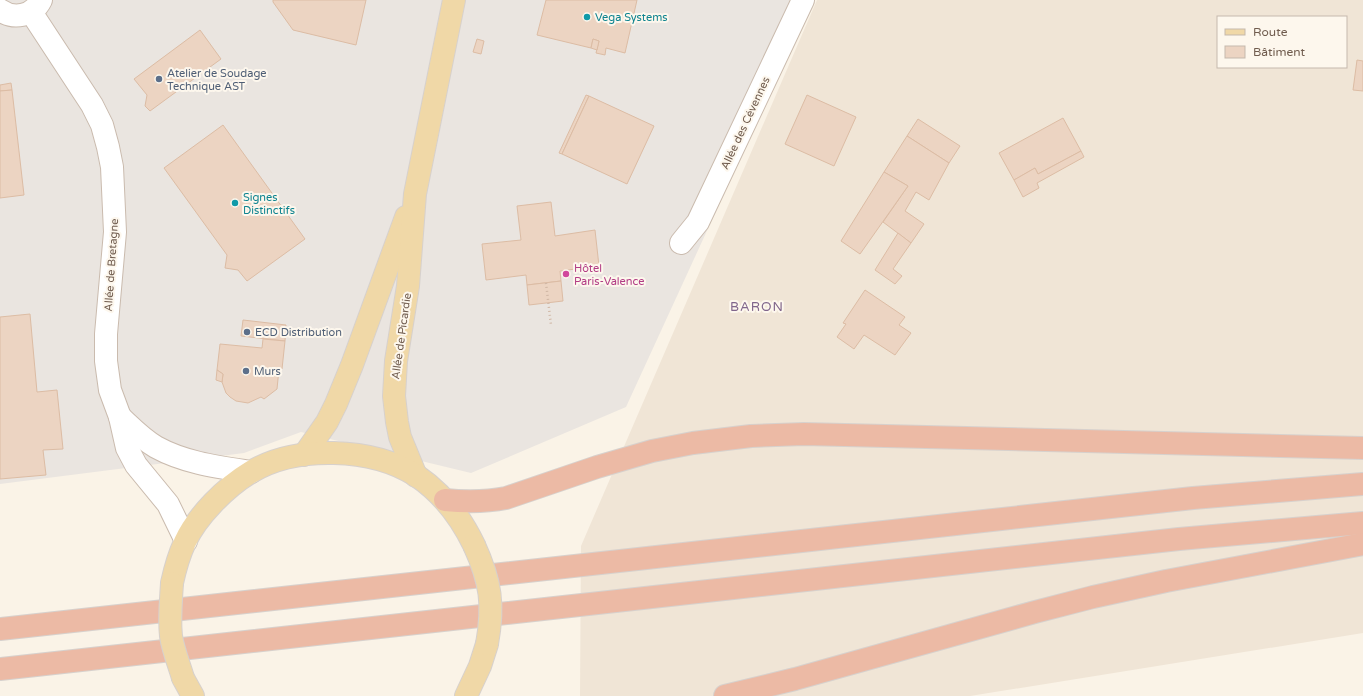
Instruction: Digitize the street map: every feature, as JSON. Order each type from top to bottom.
[{"type":"highway","points":[[445,500],[467,502],[506,498],[596,467],[652,451],[693,443],[751,436],[804,434],[1363,448]]},
{"type":"highway","points":[[0,629],[1185,499],[1363,484]]},
{"type":"highway","points":[[0,669],[1172,540],[1363,523]]},
{"type":"highway","points":[[725,696],[795,679],[1094,597],[1166,581],[1363,544]]},
{"type":"main road","name":"Allée de Picardie","points":[[416,476],[400,437],[397,422],[394,396],[396,361],[408,286],[415,194],[454,0]]},
{"type":"main road","name":"Allée de Picardie","points":[[304,455],[327,422],[344,385],[415,194]]},
{"type":"main road","points":[[188,687],[175,654],[170,619],[172,583],[176,566],[186,541],[204,514],[216,500],[232,485],[251,472],[283,459],[325,452],[363,456],[394,466],[416,476],[445,500],[460,519],[483,564],[488,580],[491,618],[487,644],[480,666],[466,696]]},
{"type":"street","name":"Allée des Cévennes","points":[[681,243],[698,222],[803,0]]},
{"type":"street","points":[[0,10],[6,14],[16,16],[36,6]]},
{"type":"street","name":"Allée de Bretagne","points":[[36,6],[102,125],[112,167],[115,232],[106,334],[106,361],[110,390],[120,417],[127,448],[136,465],[168,504],[186,541]]},
{"type":"street","points":[[120,417],[143,439],[174,455],[202,464],[251,472]]},
{"type":"path","points":[[546,283],[551,325]]},
{"type":"shaded area","points":[[0,0],[813,0],[626,407],[471,473],[301,432],[244,453],[0,484]]},
{"type":"shaded area","points":[[817,0],[1363,0],[1363,633],[970,696],[580,696],[581,546]]},
{"type":"building","points":[[273,0],[366,0],[356,45],[293,30]]},
{"type":"building","name":"Vega Systems","points":[[546,0],[637,0],[625,53],[606,48],[605,55],[596,53],[599,41],[593,39],[591,48],[537,35]]},
{"type":"building","points":[[200,30],[221,59],[150,111],[145,106],[147,95],[134,79]]},
{"type":"building","points":[[477,39],[484,41],[481,54],[473,52]]},
{"type":"building","points":[[593,39],[599,41],[597,50],[591,48]]},
{"type":"building","points":[[1357,60],[1363,61],[1363,91],[1353,90]]},
{"type":"building","points":[[11,83],[12,90],[0,91],[0,85]]},
{"type":"building","points":[[12,90],[24,195],[0,198],[0,91]]},
{"type":"building","points":[[586,95],[589,96],[562,154],[559,153]]},
{"type":"building","points":[[807,95],[856,117],[834,166],[785,144]]},
{"type":"building","points":[[589,96],[654,126],[627,184],[562,154]]},
{"type":"building","points":[[1063,118],[1081,151],[1038,174],[1035,168],[1014,180],[999,153]]},
{"type":"building","points":[[918,119],[960,146],[949,163],[907,136]]},
{"type":"building","name":"Signes Distinctifs","points":[[223,125],[305,239],[247,281],[238,270],[225,268],[227,255],[164,168]]},
{"type":"building","points":[[907,136],[949,163],[929,200],[916,192],[905,211],[924,224],[911,243],[883,222],[908,186],[884,172]]},
{"type":"building","points":[[1081,151],[1084,157],[1037,183],[1039,188],[1023,197],[1014,180],[1035,168],[1038,174]]},
{"type":"building","points":[[884,172],[908,186],[860,254],[841,241]]},
{"type":"building","points":[[551,202],[555,236],[595,230],[599,266],[560,271],[561,281],[527,285],[526,275],[486,280],[482,244],[521,240],[517,206]]},
{"type":"building","points":[[898,233],[911,243],[893,269],[902,276],[895,284],[875,270]]},
{"type":"building","points":[[561,281],[563,301],[529,305],[527,285]]},
{"type":"building","points":[[865,290],[905,317],[899,325],[911,333],[895,355],[864,335],[854,349],[837,337],[846,324],[843,323]]},
{"type":"building","points":[[30,314],[37,392],[57,390],[63,449],[43,450],[46,475],[0,479],[0,317]]},
{"type":"building","points":[[243,320],[286,325],[285,341],[241,336]]},
{"type":"building","points":[[263,339],[285,341],[282,369],[279,369],[277,389],[264,399],[261,397],[248,403],[236,401],[226,393],[222,382],[223,374],[217,370],[220,344],[262,348]]},
{"type":"building","points":[[217,370],[223,374],[222,382],[216,380]]},
{"type":"place","name":"Vega Systems","points":[[587,17]]},
{"type":"place","name":"Atelier de Soudage Technique AST","points":[[159,79]]},
{"type":"place","name":"Signes Distinctifs","points":[[235,203]]},
{"type":"place","name":"Hôtel Paris-Valence","points":[[566,274]]},
{"type":"place","name":"ECD Distribution","points":[[247,332]]},
{"type":"place","name":"Murs","points":[[246,371]]},
{"type":"district","name":"BARON","points":[[757,306]]}]
